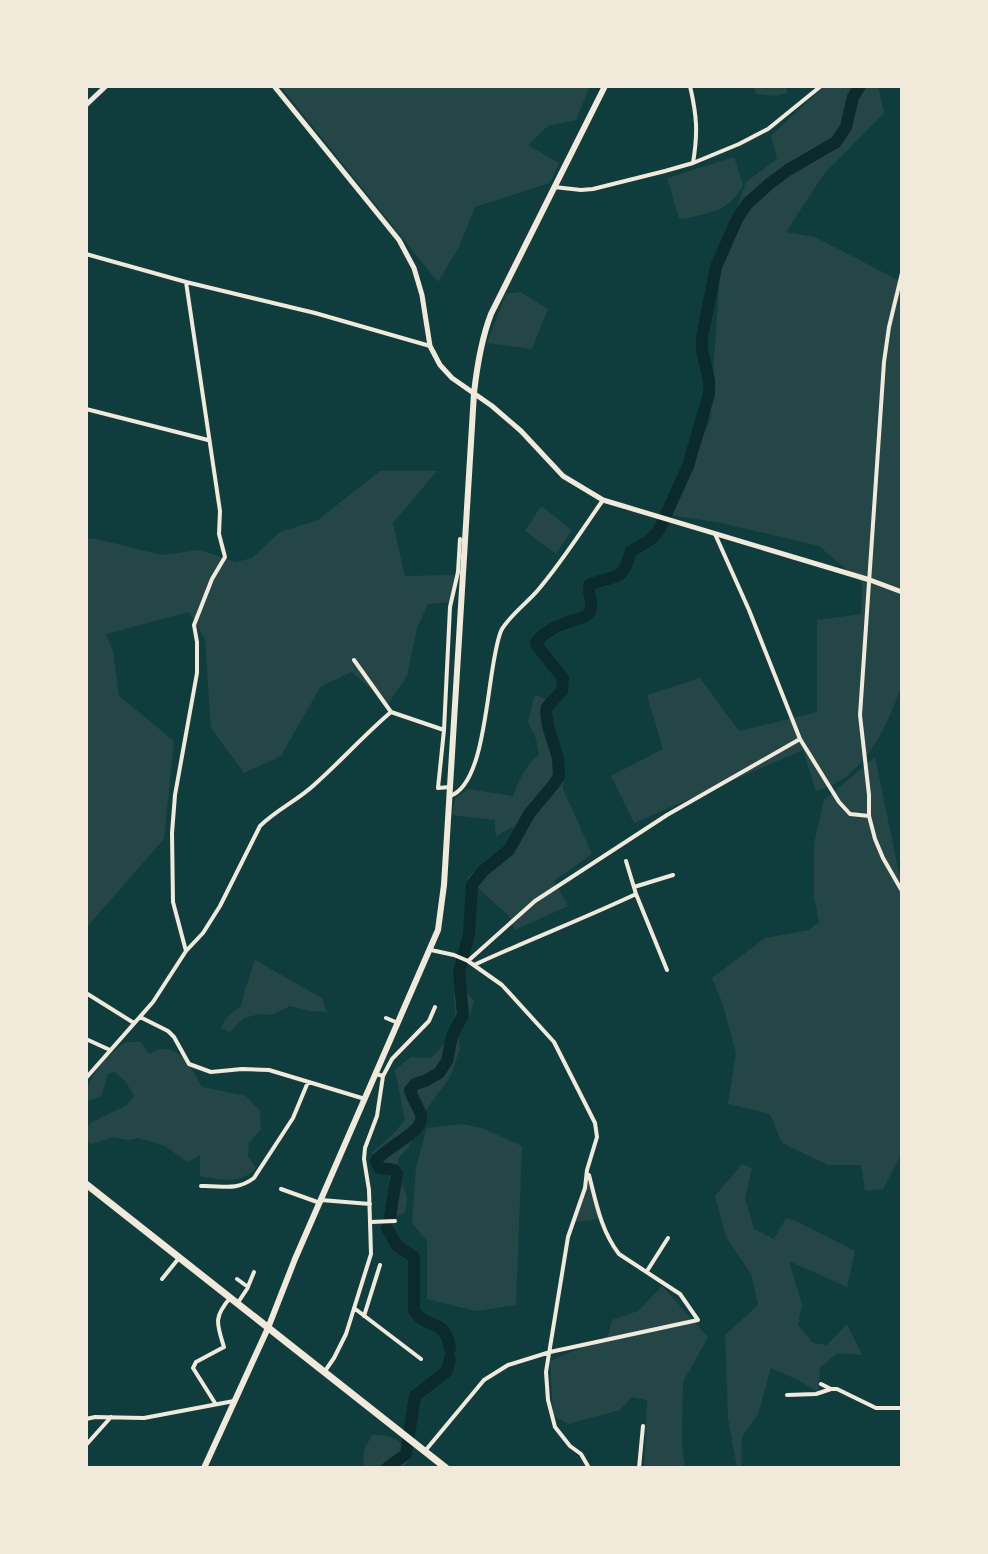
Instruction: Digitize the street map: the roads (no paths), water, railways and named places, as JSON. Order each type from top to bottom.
[{"type":"highway","points":[[86,1184],[446,1468]]},
{"type":"main road","points":[[204,1468],[268,1328],[365,1099],[380,1075],[398,1023],[431,950],[442,910],[478,358],[491,314],[605,86]]},
{"type":"street","points":[[86,105],[106,86]]},
{"type":"street","points":[[274,86],[399,240],[414,268],[430,346],[440,365],[452,378],[521,431],[563,476],[603,500],[902,592]]},
{"type":"street","points":[[690,86],[697,115],[697,146],[693,163]]},
{"type":"street","points":[[554,187],[593,189],[693,163],[768,129],[821,86]]},
{"type":"street","points":[[86,254],[430,346]]},
{"type":"street","points":[[902,273],[884,362],[860,715],[869,816],[875,839],[902,891]]},
{"type":"street","points":[[186,282],[220,511],[219,534],[225,557],[194,625],[197,673],[175,795],[173,902],[186,951]]},
{"type":"street","points":[[86,409],[208,440]]},
{"type":"street","points":[[450,796],[466,784],[476,761],[502,629],[539,589],[603,500]]},
{"type":"street","points":[[715,534],[800,739],[839,802],[850,814],[869,816]]},
{"type":"street","points":[[450,787],[438,788],[450,607],[458,572],[460,539]]},
{"type":"street","points":[[354,660],[391,712],[444,730]]},
{"type":"street","points":[[86,1078],[153,1002],[186,951],[203,933],[260,826],[312,787],[391,712]]},
{"type":"street","points":[[468,961],[548,893],[667,815],[800,739]]},
{"type":"street","points":[[626,861],[667,970]]},
{"type":"street","points":[[634,887],[673,875]]},
{"type":"street","points":[[474,965],[523,942],[585,919],[636,894]]},
{"type":"street","points":[[431,950],[468,961],[502,985],[554,1042],[595,1123],[597,1137],[585,1188],[568,1237],[546,1372],[555,1427],[581,1454],[589,1468]]},
{"type":"street","points":[[86,993],[134,1023]]},
{"type":"street","points":[[324,1372],[346,1334],[371,1254],[365,1148],[377,1116],[380,1075],[429,1021],[435,1007]]},
{"type":"street","points":[[140,1017],[168,1031],[189,1064],[211,1072],[269,1070],[365,1099]]},
{"type":"street","points":[[386,1018],[398,1023]]},
{"type":"street","points":[[86,1039],[110,1050]]},
{"type":"street","points":[[201,1186],[236,1187],[254,1178],[293,1118],[308,1082]]},
{"type":"street","points":[[425,1451],[484,1380],[508,1365],[550,1352],[698,1320],[680,1294],[619,1254],[612,1245],[587,1170]]},
{"type":"street","points":[[281,1189],[320,1202],[370,1204]]},
{"type":"street","points":[[371,1222],[395,1221]]},
{"type":"street","points":[[647,1271],[668,1238]]},
{"type":"street","points":[[162,1279],[179,1258]]},
{"type":"street","points":[[364,1316],[380,1265]]},
{"type":"street","points":[[216,1404],[193,1368],[196,1362],[224,1347],[217,1320],[220,1310],[248,1287],[254,1272]]},
{"type":"street","points":[[237,1279],[248,1287]]},
{"type":"street","points":[[354,1308],[421,1359]]},
{"type":"street","points":[[821,1384],[831,1389]]},
{"type":"street","points":[[787,1395],[816,1394],[837,1389],[876,1408],[902,1408]]},
{"type":"street","points":[[86,1419],[144,1418],[236,1400]]},
{"type":"street","points":[[86,1445],[111,1417]]},
{"type":"street","points":[[639,1468],[643,1426]]},
{"type":"waterway","points":[[390,1217],[397,1174],[394,1170],[379,1168],[376,1161],[417,1128],[421,1115],[410,1090],[415,1084],[439,1073],[447,1061],[452,1036],[463,1015],[459,972],[469,934],[472,885],[483,871],[509,850],[529,814],[559,776],[558,758],[546,712],[562,691],[563,678],[536,643],[552,629],[586,616],[591,605],[589,585],[620,574],[631,551],[650,540],[659,530],[688,466],[709,394],[702,337],[716,267],[737,219],[747,204],[769,184],[836,142],[846,127],[853,97],[860,86]]},
{"type":"waterway","points":[[387,1228],[397,1246],[414,1257],[414,1310],[444,1332],[450,1349]]},
{"type":"waterway","points":[[387,1468],[406,1454],[415,1396],[447,1371],[450,1359]]}]
